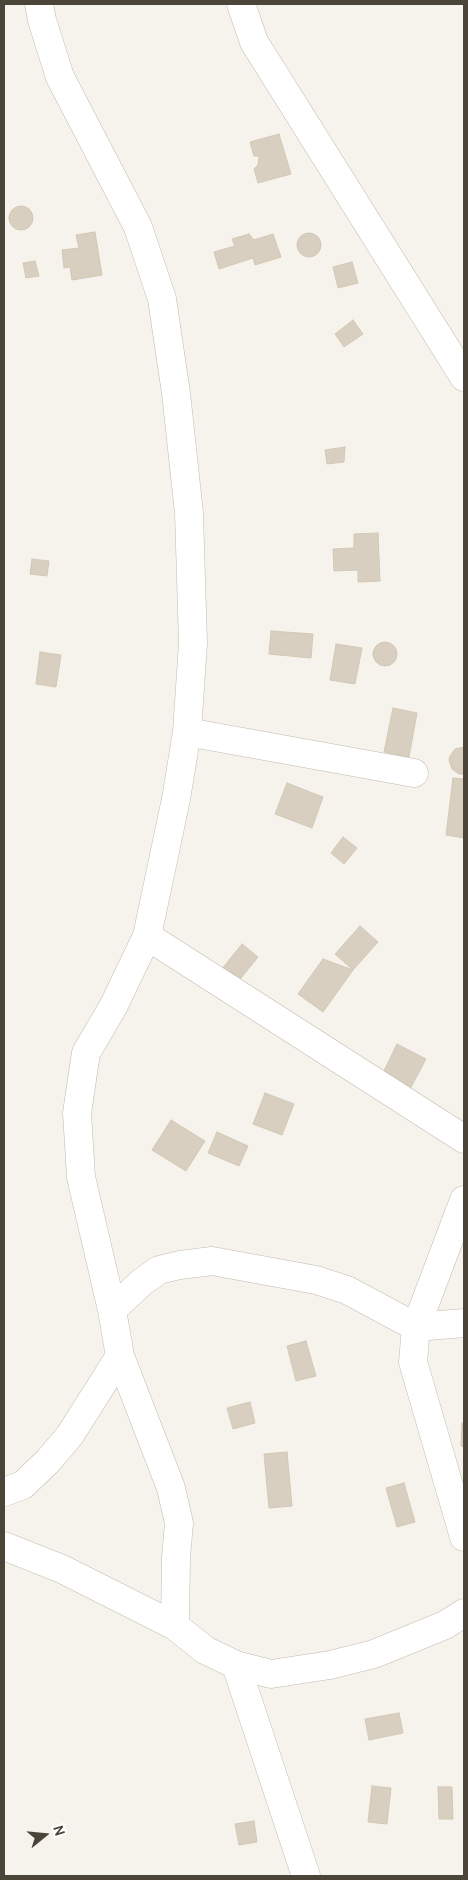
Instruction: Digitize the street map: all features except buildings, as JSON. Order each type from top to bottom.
[{"type":"street","points":[[39,4],[42,20],[60,77],[138,226],[162,299],[176,393],[189,513],[193,643],[187,732],[176,799],[147,936],[114,1005],[86,1053],[77,1113],[81,1177],[112,1310],[120,1356],[172,1488],[179,1522],[176,1558],[175,1626]]},
{"type":"street","points":[[241,4],[254,42],[464,377]]},
{"type":"street","points":[[187,732],[414,772]]},
{"type":"street","points":[[147,936],[464,1139]]},
{"type":"street","points":[[464,1200],[416,1327],[413,1362],[464,1537]]},
{"type":"street","points":[[112,1310],[142,1282],[159,1270],[212,1261],[316,1280],[347,1290],[416,1327],[464,1323]]},
{"type":"street","points":[[4,1492],[23,1485],[48,1462],[70,1435],[120,1356]]},
{"type":"street","points":[[4,1546],[62,1569],[175,1626],[205,1650],[236,1665],[271,1674],[330,1665],[374,1654],[445,1625],[464,1613]]},
{"type":"street","points":[[236,1665],[306,1876]]}]
